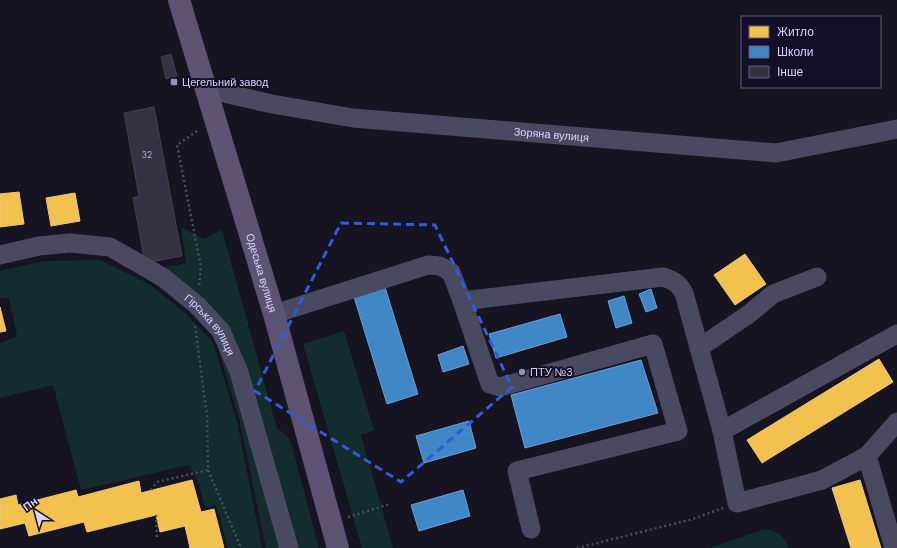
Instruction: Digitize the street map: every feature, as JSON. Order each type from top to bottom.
[{"type":"main road","name":"Одеська вулиця","points":[[178,0],[274,314],[338,548]]},
{"type":"street","name":"Зоряна вулиця","points":[[206,88],[272,104],[353,118],[776,152],[897,129]]},
{"type":"street","name":"Гірська вулиця","points":[[0,255],[39,246],[70,243],[110,247],[164,278],[197,305],[221,331],[239,372],[289,548]]},
{"type":"street","points":[[274,314],[428,265],[440,266],[451,272],[490,384],[500,387],[653,344],[678,431],[517,472],[531,530]]},
{"type":"street","points":[[462,301],[663,277],[672,280],[679,285],[684,293],[722,431],[737,503],[822,480],[867,456],[897,422]]},
{"type":"street","points":[[699,348],[749,314],[772,294],[817,277]]},
{"type":"street","points":[[722,431],[895,340]]},
{"type":"street","points":[[867,456],[894,548]]},
{"type":"path","points":[[151,490],[157,482],[208,470]]},
{"type":"path","points":[[577,548],[693,518],[737,503]]},
{"type":"path","points":[[348,517],[390,504]]},
{"type":"path","points":[[156,515],[156,537]]},
{"type":"highlighted area","points":[[341,223],[435,225],[512,387],[401,482],[255,391]]},
{"type":"green space","points":[[181,227],[203,239],[222,230],[277,428],[290,439],[319,548],[266,548],[240,422],[215,338],[188,311],[141,273],[186,263]]},
{"type":"green space","points":[[100,260],[149,284],[185,313],[213,342],[237,422],[262,548],[228,548],[216,505],[205,508],[198,481],[189,465],[81,490],[53,385],[0,398],[0,343],[17,336],[9,298],[0,298],[0,271],[44,261]]},
{"type":"green space","points":[[344,331],[374,430],[361,435],[393,548],[362,548],[303,344]]},
{"type":"green space","points":[[765,529],[773,531],[783,537],[789,548],[709,548]]},
{"type":"building: Житло","points":[[19,192],[24,224],[0,227],[0,194]]},
{"type":"building: Житло","points":[[75,193],[80,221],[51,226],[46,198]]},
{"type":"building: Житло","points":[[745,254],[766,284],[735,305],[714,275]]},
{"type":"building: Житло","points":[[0,307],[6,331],[0,332]]},
{"type":"building: Житло","points":[[879,359],[893,382],[762,463],[747,440]]},
{"type":"building: Житло","points":[[192,480],[201,512],[214,509],[224,548],[190,548],[185,526],[160,532],[156,515],[87,532],[84,522],[29,536],[25,523],[0,529],[0,499],[16,495],[18,505],[76,490],[78,497],[139,481],[141,493]]},
{"type":"building: Житло","points":[[860,480],[881,548],[851,548],[832,488]]},
{"type":"building: Школи","points":[[385,287],[418,394],[387,404],[354,297]]},
{"type":"building: Школи","points":[[651,289],[657,308],[646,312],[639,294]]},
{"type":"building: Школи","points":[[624,296],[632,323],[616,328],[608,301]]},
{"type":"building: Школи","points":[[560,314],[567,337],[496,358],[489,334]]},
{"type":"building: Школи","points":[[463,346],[469,364],[443,372],[438,355]]},
{"type":"building: Школи","points":[[641,360],[658,413],[525,448],[511,395]]},
{"type":"building: Школи","points":[[469,421],[476,448],[424,463],[416,436]]},
{"type":"building: Школи","points":[[463,490],[470,516],[419,531],[411,505]]},
{"type":"building: Інше","points":[[171,54],[177,76],[166,79],[161,57]]},
{"type":"building: Інше","points":[[154,107],[182,256],[145,263],[133,198],[139,196],[124,113]]},
{"type":"place","name":"Цегельний завод","points":[[174,82]]},
{"type":"place","name":"ПТУ №3","points":[[522,372]]}]
